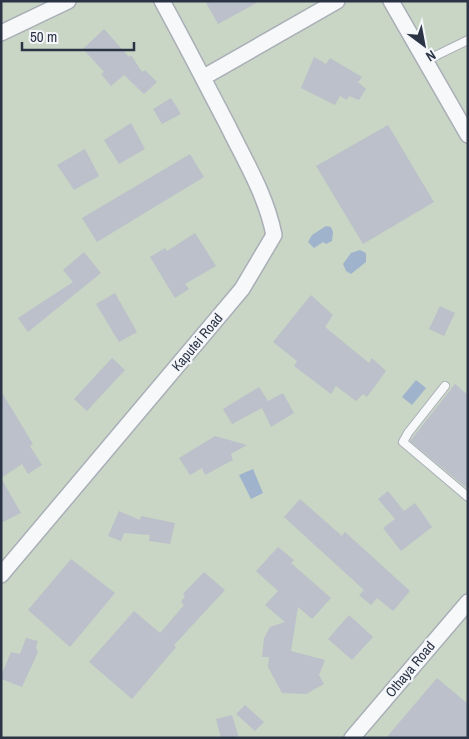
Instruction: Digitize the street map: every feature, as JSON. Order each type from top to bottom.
[{"type":"street","points":[[1,33],[68,1]]},
{"type":"street","name":"Kaputei Road","points":[[1,576],[242,289],[274,235],[269,209],[204,77],[162,1]]},
{"type":"street","points":[[204,77],[337,1]]},
{"type":"street","points":[[391,1],[468,135]]},
{"type":"street","name":"Othaya Road","points":[[352,738],[468,602]]},
{"type":"lane","points":[[425,61],[468,40]]},
{"type":"lane","points":[[445,386],[403,442],[468,497]]},
{"type":"green space","points":[[1,1],[468,1],[468,738],[1,738]]},
{"type":"water","points":[[326,226],[331,227],[333,232],[332,241],[326,244],[323,242],[314,248],[308,242],[312,235]]},
{"type":"water","points":[[360,250],[366,253],[366,262],[351,274],[346,271],[343,264],[351,253]]},
{"type":"water","points":[[416,380],[426,388],[412,405],[402,397]]},
{"type":"water","points":[[253,469],[263,493],[251,499],[239,475]]},
{"type":"building","points":[[205,1],[260,1],[218,24]]},
{"type":"building","points":[[104,29],[129,57],[131,55],[142,72],[145,70],[157,82],[144,94],[124,75],[111,86],[101,74],[104,72],[83,49]]},
{"type":"building","points":[[314,57],[326,64],[330,58],[362,77],[358,82],[366,89],[359,100],[349,96],[347,100],[340,96],[335,105],[301,88]]},
{"type":"building","points":[[171,98],[181,114],[162,124],[153,109]]},
{"type":"building","points":[[131,123],[145,149],[119,164],[104,140]]},
{"type":"building","points":[[388,125],[434,202],[363,244],[316,166]]},
{"type":"building","points":[[85,149],[99,176],[74,190],[57,165]]},
{"type":"building","points":[[190,154],[204,177],[97,242],[82,218]]},
{"type":"building","points":[[195,233],[216,266],[185,284],[189,289],[175,298],[150,257],[165,248],[167,251]]},
{"type":"building","points":[[84,252],[101,273],[28,332],[18,318],[73,282],[63,270]]},
{"type":"building","points":[[115,293],[137,332],[119,342],[96,304]]},
{"type":"building","points":[[311,295],[333,315],[325,327],[369,363],[372,358],[386,371],[367,397],[363,394],[356,401],[336,386],[331,394],[294,366],[297,361],[273,342]]},
{"type":"building","points":[[440,306],[455,313],[444,336],[429,329]]},
{"type":"building","points":[[112,358],[125,370],[87,411],[74,399]]},
{"type":"building","points":[[455,384],[468,395],[468,489],[410,441]]},
{"type":"building","points":[[259,387],[268,401],[283,393],[294,413],[271,427],[262,408],[232,424],[223,409]]},
{"type":"building","points":[[1,391],[33,444],[30,446],[42,465],[28,474],[22,464],[1,478]]},
{"type":"building","points":[[215,436],[247,445],[231,454],[233,460],[205,475],[202,468],[190,475],[179,458]]},
{"type":"building","points":[[1,478],[21,513],[1,523]]},
{"type":"building","points":[[388,491],[404,511],[415,503],[432,527],[401,551],[383,528],[395,519],[378,499]]},
{"type":"building","points":[[300,499],[342,536],[345,532],[410,591],[393,611],[377,598],[371,605],[359,595],[364,590],[284,517]]},
{"type":"building","points":[[119,511],[140,520],[141,516],[175,523],[170,544],[149,541],[150,535],[124,533],[121,541],[108,536]]},
{"type":"building","points":[[278,547],[294,560],[291,563],[331,598],[312,619],[298,607],[291,651],[325,660],[319,675],[324,684],[306,694],[282,693],[268,667],[269,657],[262,657],[264,638],[270,627],[285,622],[265,605],[278,591],[256,571]]},
{"type":"building","points":[[71,559],[115,593],[70,647],[28,610]]},
{"type":"building","points":[[204,572],[225,590],[174,645],[176,647],[132,699],[89,662],[134,611],[160,633],[184,605],[181,602],[185,596],[183,594]]},
{"type":"building","points":[[349,615],[373,637],[352,660],[328,639]]},
{"type":"building","points":[[26,638],[38,641],[36,648],[38,652],[22,687],[1,679],[1,676],[11,652],[20,654]]},
{"type":"building","points":[[437,678],[468,704],[468,738],[386,738]]},
{"type":"building","points":[[245,705],[264,722],[255,731],[236,714]]},
{"type":"building","points":[[232,715],[239,738],[221,738],[216,719]]}]
